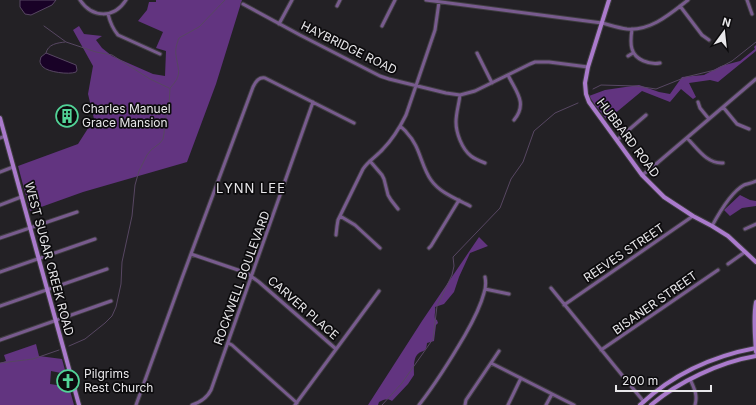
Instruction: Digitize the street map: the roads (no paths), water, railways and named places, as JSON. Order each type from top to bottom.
[{"type":"main road","name":"HUBBARD ROAD","points":[[609,0],[584,83],[589,102],[642,175],[664,197],[728,236],[756,262]]},
{"type":"main road","name":"WEST SUGAR CREEK ROAD","points":[[0,118],[79,405]]},
{"type":"main road","points":[[756,302],[756,352]]},
{"type":"main road","points":[[642,403],[674,379],[705,363],[756,348]]},
{"type":"main road","points":[[651,405],[671,390],[690,379],[735,360],[756,356]]},
{"type":"street","points":[[80,0],[93,12],[100,14],[108,14],[120,7],[126,0]]},
{"type":"street","points":[[279,24],[292,0]]},
{"type":"street","points":[[337,6],[340,0]]},
{"type":"street","points":[[382,26],[395,0]]},
{"type":"street","points":[[426,0],[602,23],[618,28],[632,29],[646,27],[656,23],[688,0]]},
{"type":"street","points":[[747,0],[752,14]]},
{"type":"street","points":[[336,235],[337,224],[340,216],[363,169],[384,148],[406,115],[435,30],[440,2]]},
{"type":"street","name":"HAYBRIDGE ROAD","points":[[243,4],[380,76],[446,93],[460,95],[470,93],[530,64],[539,62],[588,67]]},
{"type":"street","points":[[680,6],[702,35],[709,40]]},
{"type":"street","points":[[108,14],[113,30],[118,34],[160,54]]},
{"type":"street","points":[[632,29],[631,43],[633,53],[641,60],[652,64],[660,63]]},
{"type":"street","points":[[477,53],[492,83]]},
{"type":"street","points":[[628,56],[633,53]]},
{"type":"street","points":[[508,75],[521,102],[520,111],[514,120]]},
{"type":"street","points":[[136,405],[253,87],[257,80],[265,78],[354,123]]},
{"type":"street","points":[[642,175],[688,138],[756,79]]},
{"type":"street","points":[[460,95],[456,122],[457,131],[464,149],[472,157],[485,162]]},
{"type":"street","name":"ROCKWELL BOULEVARD","points":[[192,405],[202,404],[211,390],[314,102]]},
{"type":"street","points":[[698,102],[700,108],[709,119]]},
{"type":"street","points":[[723,107],[737,124],[749,129]]},
{"type":"street","points":[[617,140],[646,115]]},
{"type":"street","points":[[400,126],[408,133],[427,174],[432,181],[441,190],[470,206]]},
{"type":"street","points":[[0,138],[5,136]]},
{"type":"street","points":[[688,138],[708,159],[717,163],[723,163]]},
{"type":"street","points":[[370,161],[382,175],[388,195],[398,209]]},
{"type":"street","points":[[0,172],[13,167]]},
{"type":"street","points":[[712,226],[720,210],[736,191],[744,185],[756,181]]},
{"type":"street","points":[[0,205],[22,197]]},
{"type":"street","points":[[429,248],[459,200]]},
{"type":"street","points":[[0,238],[77,212]]},
{"type":"street","points":[[340,216],[355,225],[380,248]]},
{"type":"street","name":"REEVES STREET","points":[[564,304],[693,216]]},
{"type":"street","points":[[745,229],[756,224]]},
{"type":"street","points":[[0,272],[96,239]]},
{"type":"street","points":[[728,264],[745,252]]},
{"type":"street","name":"CARVER PLACE","points":[[191,254],[241,271],[252,277],[336,349]]},
{"type":"street","points":[[0,306],[107,269]]},
{"type":"street","name":"BISANER STREET","points":[[602,350],[718,270]]},
{"type":"street","points":[[419,405],[456,349],[477,313],[485,289],[485,277]]},
{"type":"street","points":[[551,288],[602,350],[642,403]]},
{"type":"street","points":[[485,289],[509,294]]},
{"type":"street","points":[[228,343],[296,404],[380,291]]},
{"type":"street","points":[[0,340],[111,300]]},
{"type":"street","points":[[464,405],[499,352]]},
{"type":"street","points":[[491,363],[574,405]]},
{"type":"street","points":[[508,405],[521,378]]},
{"type":"street","points":[[690,379],[697,398],[695,405]]},
{"type":"street","points":[[546,405],[552,394]]},
{"type":"waterway","points":[[69,346],[85,339],[112,316],[116,307],[121,284],[122,262],[132,216],[135,185],[139,171],[147,155],[163,139],[169,106],[170,88],[177,79],[179,72],[176,55],[178,40],[199,27],[225,0]]},
{"type":"waterway","points":[[44,26],[66,42],[96,52],[112,55],[150,79],[169,88]]},
{"type":"waterway","points":[[46,53],[51,46],[65,42]]},
{"type":"waterway","points":[[593,89],[601,85],[636,86],[656,89],[686,77],[715,70],[732,61],[756,42]]},
{"type":"waterway","points":[[382,405],[402,383],[433,339],[437,306],[452,275],[454,266],[453,257],[500,208],[511,179],[523,162],[534,131],[555,113],[578,103]]},
{"type":"waterway","points":[[0,363],[33,359],[59,350]]},
{"type":"place","name":"Charles Manuel Grace Mansion","points":[[67,116]]},
{"type":"place","name":"Pilgrims Rest Church","points":[[68,381]]},
{"type":"district","name":"LYNN LEE","points":[[251,188]]}]
